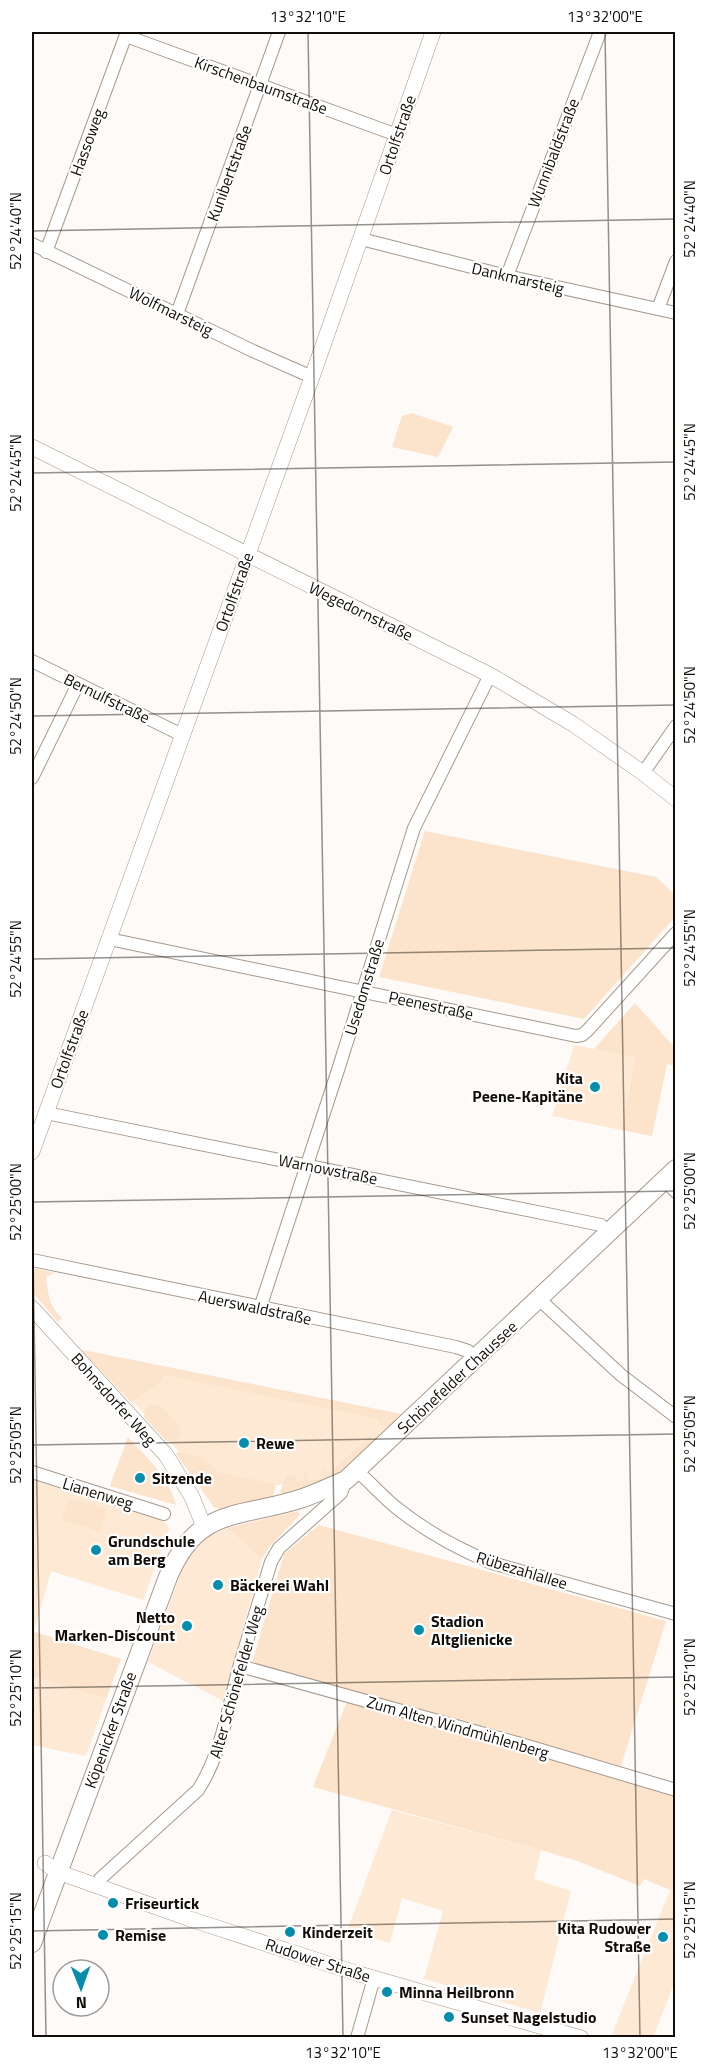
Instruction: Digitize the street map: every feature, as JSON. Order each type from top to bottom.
[{"type":"main road","name":"Schönefelder Chaussee","points":[[204,1527],[218,1520],[303,1498],[351,1476],[608,1232],[672,1180]]},
{"type":"main road","name":"Köpenicker Straße","points":[[32,1943],[52,1867],[176,1558],[188,1541],[204,1527]]},
{"type":"street","name":"Kunibertstraße","points":[[177,314],[279,32]]},
{"type":"street","name":"Ortolfstraße","points":[[32,1152],[312,377],[433,32]]},
{"type":"street","name":"Wunnibaldstraße","points":[[507,276],[600,32]]},
{"type":"street","name":"Kirschenbaumstraße","points":[[126,34],[397,135]]},
{"type":"street","name":"Hassoweg","points":[[46,252],[126,34]]},
{"type":"street","name":"Dankmarsteig","points":[[360,239],[507,276],[675,313]]},
{"type":"street","name":"Wolfmarsteig","points":[[32,244],[312,377]]},
{"type":"street","points":[[658,309],[675,261]]},
{"type":"street","name":"Wegedornstraße","points":[[32,447],[490,675],[573,724],[643,773],[675,799]]},
{"type":"street","name":"Bernulfstraße","points":[[32,661],[182,735]]},
{"type":"street","name":"Usedomstraße","points":[[260,1308],[308,1165],[414,828],[490,675]]},
{"type":"street","points":[[32,778],[78,684]]},
{"type":"street","points":[[643,773],[675,726]]},
{"type":"street","name":"Peenestraße","points":[[109,939],[576,1036],[582,1035],[675,933]]},
{"type":"street","name":"Warnowstraße","points":[[46,1113],[590,1223],[601,1226],[608,1232]]},
{"type":"street","name":"Auerswaldstraße","points":[[32,1260],[456,1347],[468,1351],[476,1359]]},
{"type":"street","points":[[539,1299],[621,1375],[675,1417]]},
{"type":"street","name":"Bohnsdorfer Weg","points":[[32,1308],[166,1455],[192,1497],[204,1527]]},
{"type":"street","name":"Lianenweg","points":[[32,1472],[164,1514]]},
{"type":"street","name":"Alter Schönefelder Weg","points":[[97,1886],[100,1879],[198,1791],[216,1758],[271,1562],[279,1548],[341,1493],[351,1476]]},
{"type":"street","name":"Rübezahlallee","points":[[351,1476],[427,1530],[463,1551],[492,1563],[675,1614]]},
{"type":"street","points":[[303,1498],[311,1520]]},
{"type":"street","name":"Zum Alten Windmühlenberg","points":[[240,1666],[521,1744],[675,1790]]},
{"type":"street","name":"Rudower Straße","points":[[52,1867],[97,1886],[190,1919],[374,1978],[581,2037]]},
{"type":"street","points":[[357,2037],[374,1978]]},
{"type":"shaded area","points":[[412,413],[453,427],[438,457],[392,447],[402,416]]},
{"type":"shaded area","points":[[425,831],[656,877],[675,895],[675,917],[584,1019],[379,977]]},
{"type":"shaded area","points":[[635,1003],[675,1048],[675,1066],[667,1064],[652,1136],[621,1130],[635,1058],[594,1049]]},
{"type":"shaded area","name":"Kita Peene-Kapitäne","points":[[574,1045],[635,1057],[621,1130],[552,1116]]},
{"type":"shaded area","points":[[32,1268],[55,1273],[46,1277],[52,1304],[62,1318],[58,1322],[32,1292]]},
{"type":"shaded area","points":[[81,1350],[401,1414],[389,1426],[379,1424],[379,1419],[164,1375],[162,1382],[131,1402]]},
{"type":"shaded area","points":[[86,1351],[401,1414],[344,1469],[331,1478],[217,1493]]},
{"type":"shaded area","points":[[153,1404],[163,1407],[181,1428],[180,1436],[175,1442],[166,1441],[144,1417],[145,1408]]},
{"type":"shaded area","points":[[366,1434],[371,1437],[373,1444],[345,1470],[331,1478],[286,1495],[280,1492],[286,1476],[296,1475],[296,1481],[304,1481],[304,1474],[307,1473],[308,1481],[323,1478],[323,1469],[330,1473],[368,1438]]},
{"type":"shaded area","points":[[128,1437],[163,1477],[176,1505],[110,1486]]},
{"type":"shaded area","points":[[177,1452],[205,1458],[217,1472],[276,1484],[273,1497],[227,1509],[214,1507],[176,1454]]},
{"type":"shaded area","name":"Grundschule am Berg","points":[[32,1480],[166,1523],[169,1529],[143,1600],[51,1571],[34,1632],[32,1631]]},
{"type":"shaded area","points":[[69,1498],[107,1509],[100,1532],[62,1520]]},
{"type":"shaded area","points":[[298,1511],[300,1515],[269,1547],[262,1559],[227,1528]]},
{"type":"shaded area","name":"Stadion Altglienicke","points":[[319,1525],[666,1621],[621,1766],[252,1663],[284,1554]]},
{"type":"shaded area","points":[[227,1528],[262,1559],[223,1701],[148,1662],[185,1562],[208,1537]]},
{"type":"shaded area","points":[[32,1631],[121,1659],[106,1699],[32,1676]]},
{"type":"shaded area","points":[[32,1676],[106,1699],[86,1756],[32,1745]]},
{"type":"shaded area","points":[[348,1699],[675,1793],[675,1892],[644,1879],[640,1886],[580,1862],[541,1850],[313,1787]]},
{"type":"shaded area","points":[[392,1810],[541,1850],[534,1879],[571,1891],[540,2013],[424,1979],[443,1911],[402,1898],[390,1943],[347,1931]]},
{"type":"shaded area","name":"Kita Rudower Straße","points":[[670,1890],[675,1892],[675,1981],[653,2037],[622,2037],[612,2034]]},
{"type":"place","name":"Kita Peene-Kapitäne","points":[[595,1087]]},
{"type":"place","name":"Rewe","points":[[244,1443]]},
{"type":"place","name":"Sitzende","points":[[140,1478]]},
{"type":"place","name":"Grundschule am Berg","points":[[96,1550]]},
{"type":"place","name":"Bäckerei Wahl","points":[[218,1585]]},
{"type":"place","name":"Netto Marken-Discount","points":[[187,1626]]},
{"type":"place","name":"Stadion Altglienicke","points":[[419,1630]]},
{"type":"place","name":"Friseurtick","points":[[113,1903]]},
{"type":"place","name":"Kinderzeit","points":[[290,1932]]},
{"type":"place","name":"Remise","points":[[103,1935]]},
{"type":"place","name":"Kita Rudower Straße","points":[[663,1937]]},
{"type":"place","name":"Minna Heilbronn","points":[[387,1992]]},
{"type":"place","name":"Sunset Nagelstudio","points":[[449,2017]]}]
